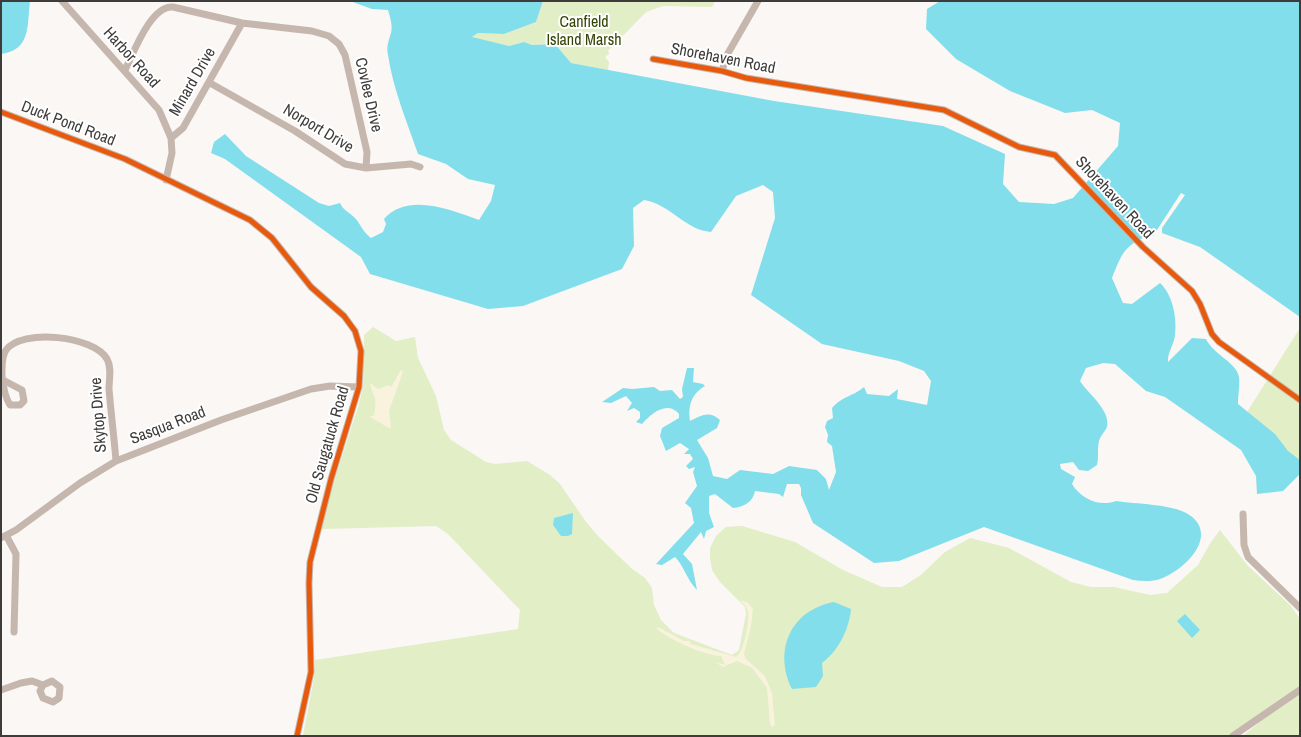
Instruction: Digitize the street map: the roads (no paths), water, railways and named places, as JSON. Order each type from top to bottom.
[{"type":"street","name":"Harbor Road","points":[[62,1],[159,110],[171,138]]},
{"type":"street","points":[[722,71],[727,54],[758,1]]},
{"type":"street","name":"Covlee Drive","points":[[125,70],[152,18],[164,8],[173,8],[242,23],[312,31],[329,36],[339,44],[345,55],[367,152],[366,168]]},
{"type":"street","name":"Minard Drive","points":[[166,180],[172,153],[171,138],[183,128],[242,23]]},
{"type":"street","name":"Shorehaven Road","points":[[653,59],[722,71],[756,80],[944,110],[1018,147],[1055,156],[1143,248],[1195,294],[1212,334],[1222,346],[1300,400]]},
{"type":"street","name":"Norport Drive","points":[[210,83],[295,131],[345,164],[366,168],[411,164],[420,167]]},
{"type":"street","name":"Duck Pond Road","points":[[1,112],[125,159]]},
{"type":"street","name":"Old Saugatuck Road","points":[[125,159],[238,213],[259,226],[272,238],[311,287],[350,324],[357,337],[360,351],[359,387],[331,479],[310,562],[311,672],[297,736]]},
{"type":"street","name":"Skytop Drive","points":[[3,380],[2,359],[7,349],[18,342],[51,337],[93,346],[108,360],[110,368],[109,387],[116,461]]},
{"type":"street","name":"Sasqua Road","points":[[14,632],[16,554],[4,537],[80,483],[116,461],[217,421],[293,395],[330,386],[359,387]]},
{"type":"street","points":[[1243,514],[1244,545],[1248,557],[1300,608]]},
{"type":"street","points":[[1,690],[21,683],[43,684]]},
{"type":"street","points":[[1233,736],[1300,690]]},
{"type":"water","points":[[1,1],[30,1],[26,35],[23,42],[11,52],[1,54]]},
{"type":"water","points":[[350,1],[543,1],[536,22],[504,34],[478,33],[472,37],[509,46],[524,42],[532,45],[555,44],[571,63],[774,101],[943,126],[1005,154],[1003,184],[1019,202],[1054,204],[1073,198],[1118,146],[1120,123],[1092,110],[1065,113],[1010,91],[956,59],[926,29],[927,9],[940,1],[1300,1],[1300,317],[1200,247],[1162,233],[1162,228],[1185,195],[1181,193],[1153,236],[1149,235],[1141,239],[1125,251],[1118,262],[1112,278],[1123,303],[1132,304],[1160,283],[1171,300],[1175,321],[1174,339],[1168,362],[1192,338],[1206,339],[1237,372],[1239,377],[1238,404],[1275,434],[1288,451],[1300,460],[1300,474],[1283,491],[1257,494],[1256,476],[1241,450],[1165,397],[1146,391],[1115,364],[1103,363],[1086,368],[1080,381],[1106,414],[1107,427],[1100,437],[1097,465],[1088,471],[1079,470],[1073,462],[1060,464],[1061,469],[1075,477],[1072,484],[1085,498],[1103,503],[1116,501],[1173,508],[1188,514],[1197,522],[1201,532],[1200,542],[1188,560],[1169,575],[1153,581],[1133,580],[984,527],[899,561],[874,563],[813,523],[801,495],[799,484],[787,484],[783,497],[779,494],[755,491],[750,501],[733,508],[715,494],[709,496],[709,513],[714,527],[706,531],[704,539],[701,532],[683,554],[692,564],[697,590],[675,557],[662,565],[656,564],[694,523],[691,508],[685,503],[697,486],[693,472],[695,467],[689,469],[686,466],[693,459],[690,454],[684,454],[689,449],[680,443],[666,451],[660,436],[662,428],[679,418],[679,414],[675,410],[665,408],[655,412],[642,424],[636,422],[640,418],[640,412],[634,408],[627,411],[632,403],[626,396],[611,403],[602,402],[623,388],[654,387],[660,391],[672,390],[680,399],[683,397],[682,389],[687,368],[694,368],[693,382],[705,386],[696,393],[691,401],[690,421],[709,415],[720,420],[717,428],[697,440],[708,458],[713,476],[727,479],[740,470],[773,474],[789,466],[817,470],[826,479],[829,490],[836,472],[832,446],[827,442],[828,435],[825,427],[827,421],[833,418],[832,408],[864,387],[867,394],[889,396],[898,389],[897,399],[927,405],[931,381],[924,371],[899,361],[822,344],[751,295],[775,218],[773,192],[763,185],[736,196],[711,232],[693,227],[662,206],[644,200],[633,208],[634,246],[622,269],[523,306],[488,309],[370,274],[361,257],[225,159],[211,153],[214,142],[225,134],[246,156],[319,203],[329,206],[340,203],[371,238],[383,232],[386,224],[384,219],[394,211],[405,206],[417,205],[443,208],[479,220],[491,201],[495,185],[468,179],[446,164],[418,154],[390,68],[387,49],[392,27],[388,10],[372,9]]},
{"type":"water","points":[[573,513],[572,534],[561,536],[553,525],[554,518]]},
{"type":"water","points":[[834,602],[851,609],[848,625],[842,639],[822,663],[823,676],[816,687],[792,689],[784,660],[790,634],[807,613],[819,606]]},
{"type":"water","points":[[1185,614],[1200,630],[1192,638],[1177,621]]},
{"type":"park label","name":"Canfield Island Marsh","points":[[584,32]]}]
